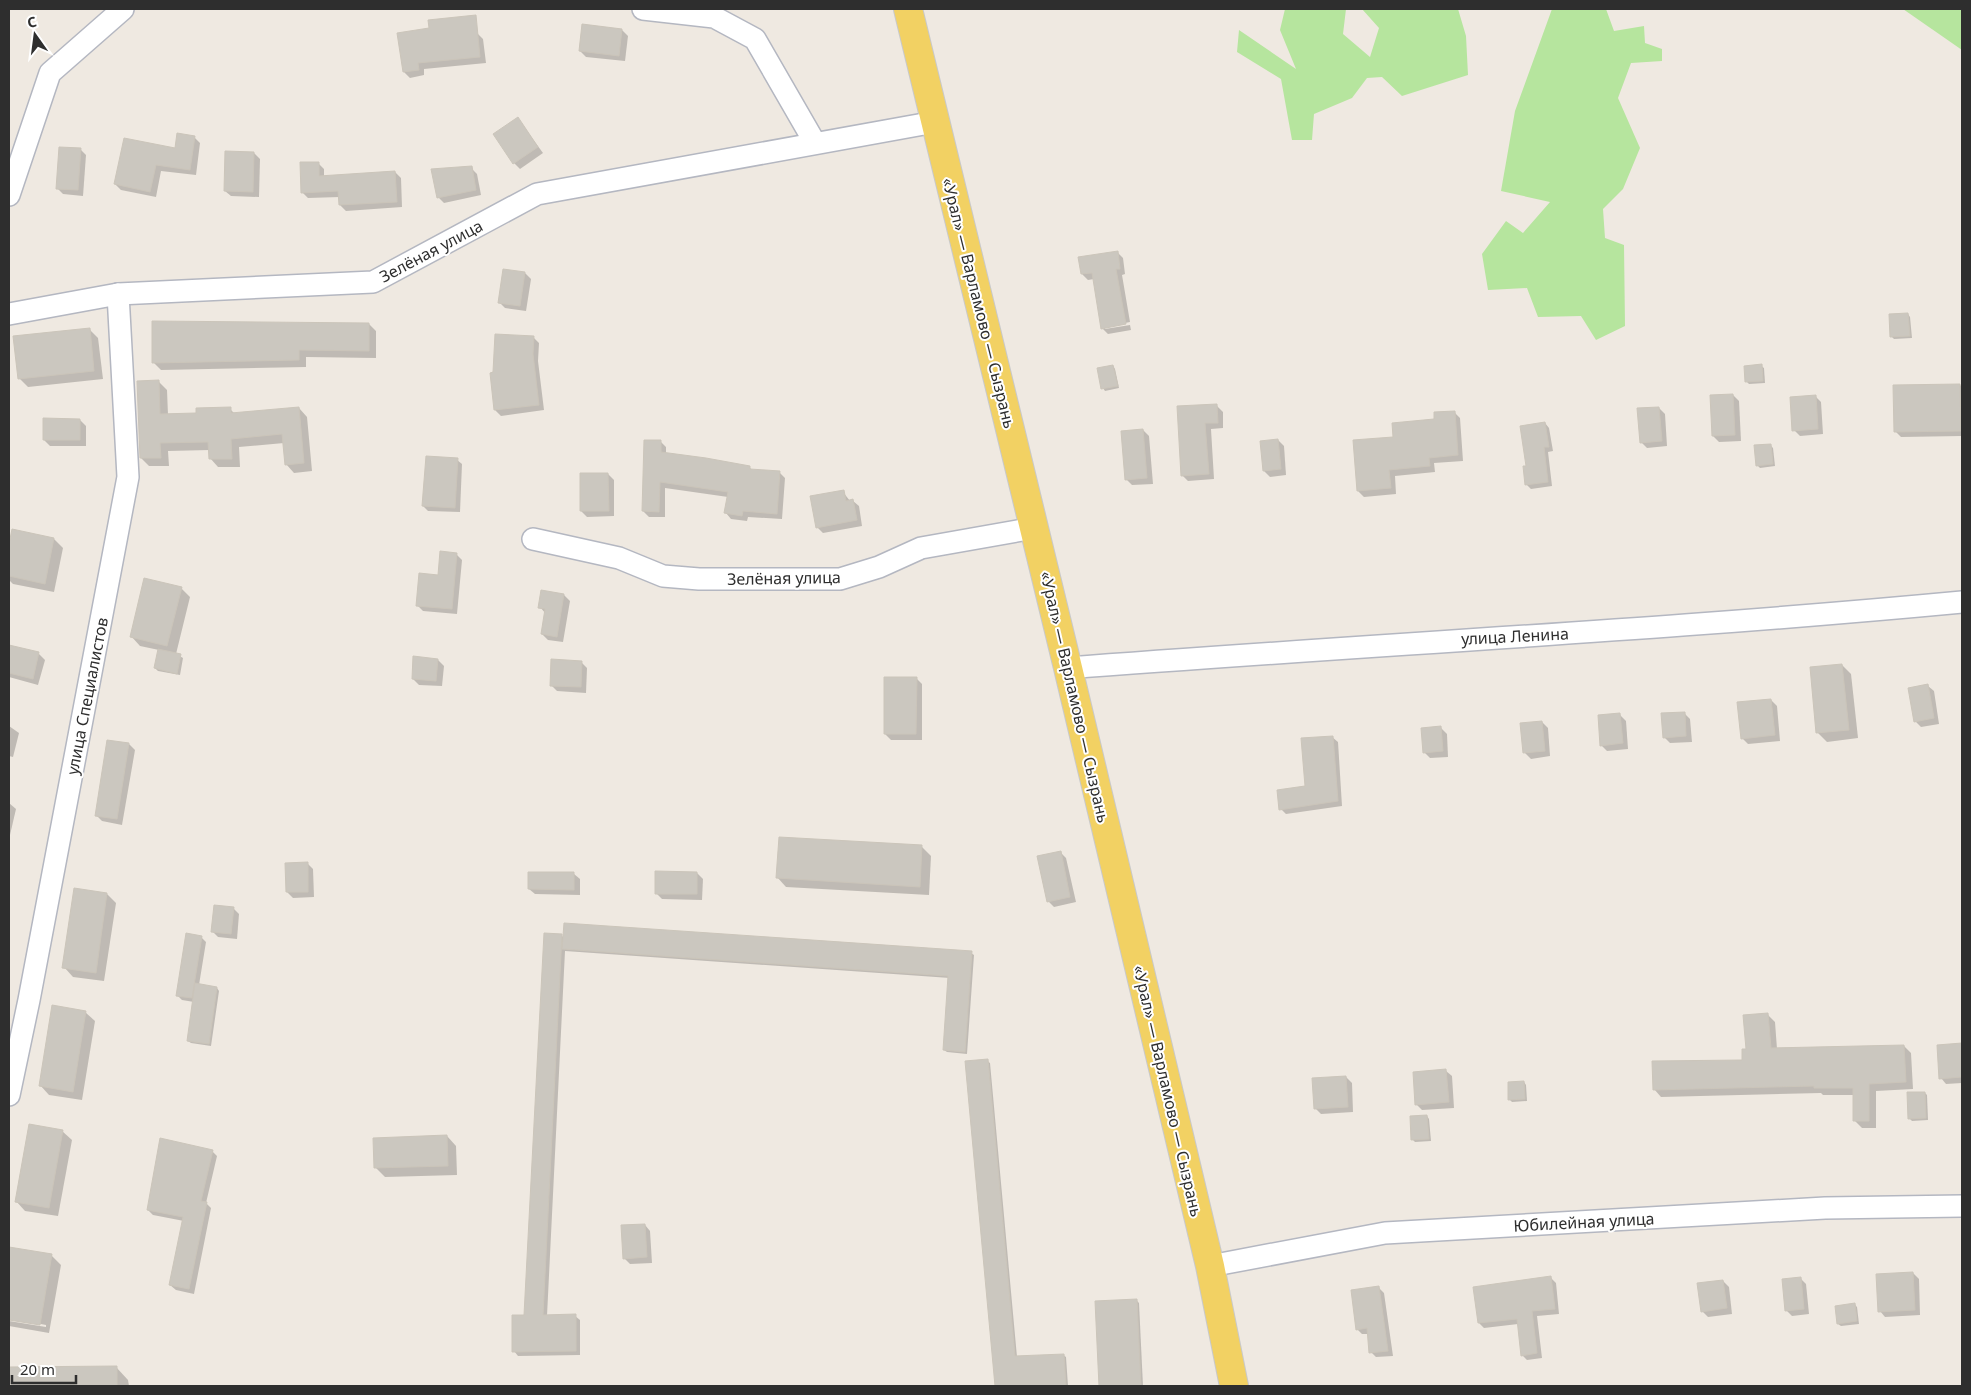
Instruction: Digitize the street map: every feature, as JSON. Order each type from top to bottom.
[{"type":"main road","name":"«Урал» — Варламово — Сызрань","points":[[908,9],[1068,668],[1210,1266],[1234,1386]]},
{"type":"street","points":[[9,195],[50,73],[124,9]]},
{"type":"street","points":[[643,9],[714,17],[754,39],[815,143]]},
{"type":"street","name":"Зелёная улица","points":[[9,314],[118,294],[373,282],[537,194],[935,122]]},
{"type":"street","name":"улица Специалистов","points":[[9,1095],[29,1000],[128,477],[118,294]]},
{"type":"street","name":"Зелёная улица","points":[[533,539],[619,558],[663,576],[700,579],[840,579],[879,567],[922,548],[1034,528]]},
{"type":"street","name":"улица Ленина","points":[[1068,668],[1370,645],[1751,622],[1962,602]]},
{"type":"street","name":"Юбилейная улица","points":[[1210,1266],[1385,1233],[1825,1208],[1962,1206]]},
{"type":"green space","points":[[1285,9],[1346,9],[1343,34],[1370,57],[1379,28],[1362,9],[1458,9],[1466,36],[1468,75],[1402,96],[1382,77],[1367,78],[1352,98],[1314,114],[1312,140],[1292,140],[1281,79],[1237,52],[1239,30],[1296,69],[1280,30]]},
{"type":"green space","points":[[1552,9],[1606,9],[1614,31],[1644,26],[1645,43],[1662,49],[1662,61],[1631,63],[1618,98],[1640,148],[1623,189],[1603,209],[1605,238],[1624,245],[1625,326],[1596,340],[1581,316],[1538,317],[1527,288],[1488,290],[1482,254],[1506,221],[1523,233],[1550,202],[1501,191],[1515,111]]},
{"type":"green space","points":[[1903,9],[1962,9],[1962,50]]},
{"type":"building","points":[[476,15],[480,57],[418,63],[419,70],[403,72],[397,33],[429,28],[428,20]]},
{"type":"building","points":[[582,24],[622,29],[619,56],[579,51]]},
{"type":"building","points":[[518,117],[538,147],[513,164],[493,134]]},
{"type":"building","points":[[177,133],[195,136],[190,170],[156,165],[150,192],[114,184],[124,138],[175,148]]},
{"type":"building","points":[[59,147],[81,148],[78,190],[56,189]]},
{"type":"building","points":[[225,151],[254,152],[253,192],[224,191]]},
{"type":"building","points":[[300,162],[319,162],[319,176],[395,171],[397,202],[339,205],[338,191],[301,193]]},
{"type":"building","points":[[472,166],[476,190],[437,198],[431,169]]},
{"type":"building","points":[[1118,251],[1120,269],[1116,269],[1126,324],[1101,329],[1092,273],[1081,274],[1078,257]]},
{"type":"building","points":[[503,269],[525,272],[520,306],[498,303]]},
{"type":"building","points":[[1908,313],[1910,336],[1890,337],[1889,314]]},
{"type":"building","points":[[152,321],[369,323],[369,351],[299,350],[299,360],[152,363]]},
{"type":"building","points":[[90,328],[94,371],[18,379],[13,336]]},
{"type":"building","points":[[495,334],[534,336],[533,354],[539,405],[494,410],[490,373],[493,372]]},
{"type":"building","points":[[1762,364],[1763,381],[1745,382],[1744,366]]},
{"type":"building","points":[[1113,365],[1118,386],[1101,389],[1097,368]]},
{"type":"building","points":[[159,380],[160,414],[196,413],[196,408],[231,407],[231,413],[299,407],[304,463],[285,465],[282,434],[231,439],[232,459],[209,459],[208,442],[160,443],[161,458],[140,458],[137,381]]},
{"type":"building","points":[[1960,384],[1961,431],[1894,432],[1893,385]]},
{"type":"building","points":[[1733,394],[1735,435],[1712,436],[1710,395]]},
{"type":"building","points":[[1816,395],[1818,429],[1792,431],[1790,397]]},
{"type":"building","points":[[1217,404],[1218,423],[1205,423],[1209,474],[1181,476],[1177,406]]},
{"type":"building","points":[[1659,407],[1662,441],[1640,443],[1637,408]]},
{"type":"building","points":[[1455,411],[1458,455],[1429,458],[1430,466],[1389,470],[1391,488],[1357,491],[1353,440],[1393,437],[1392,423],[1434,419],[1434,412]]},
{"type":"building","points":[[43,418],[80,419],[80,440],[43,440]]},
{"type":"building","points":[[1545,422],[1549,447],[1544,447],[1548,482],[1525,485],[1523,466],[1526,466],[1520,426]]},
{"type":"building","points":[[1143,429],[1147,478],[1125,480],[1121,431]]},
{"type":"building","points":[[1278,439],[1281,469],[1263,471],[1260,441]]},
{"type":"building","points":[[644,440],[661,440],[661,452],[750,466],[750,469],[780,471],[777,514],[743,511],[742,516],[724,513],[728,492],[660,482],[659,512],[642,511]]},
{"type":"building","points":[[1771,444],[1773,464],[1756,466],[1754,445]]},
{"type":"building","points":[[426,456],[458,458],[455,508],[422,506]]},
{"type":"building","points":[[580,473],[608,473],[609,511],[580,511]]},
{"type":"building","points":[[844,490],[846,501],[853,499],[857,520],[816,528],[810,496]]},
{"type":"building","points":[[12,529],[54,538],[45,584],[9,576],[9,544]]},
{"type":"building","points":[[440,551],[457,553],[452,609],[416,606],[419,573],[438,575]]},
{"type":"building","points":[[144,578],[182,587],[167,646],[130,637]]},
{"type":"building","points":[[541,590],[564,594],[557,637],[541,634],[545,609],[538,608]]},
{"type":"building","points":[[9,645],[39,652],[33,679],[9,673]]},
{"type":"building","points":[[158,649],[181,654],[177,674],[154,668]]},
{"type":"building","points":[[413,656],[438,659],[436,681],[412,679]]},
{"type":"building","points":[[551,659],[582,661],[581,687],[550,686]]},
{"type":"building","points":[[1842,664],[1849,730],[1816,733],[1810,667]]},
{"type":"building","points":[[884,677],[917,677],[916,734],[884,734]]},
{"type":"building","points":[[1928,684],[1934,718],[1914,722],[1908,688]]},
{"type":"building","points":[[1771,699],[1775,735],[1741,739],[1737,702]]},
{"type":"building","points":[[1685,712],[1686,736],[1663,738],[1661,713]]},
{"type":"building","points":[[1620,713],[1623,743],[1600,746],[1598,715]]},
{"type":"building","points":[[1542,721],[1545,751],[1523,753],[1520,723]]},
{"type":"building","points":[[1441,726],[1443,751],[1423,753],[1421,728]]},
{"type":"building","points":[[1333,736],[1338,801],[1279,810],[1277,790],[1305,786],[1301,738]]},
{"type":"building","points":[[107,740],[129,743],[117,819],[95,816]]},
{"type":"building","points":[[779,837],[922,845],[920,887],[776,878]]},
{"type":"building","points":[[1061,851],[1070,897],[1047,902],[1037,856]]},
{"type":"building","points":[[308,862],[308,892],[286,892],[285,863]]},
{"type":"building","points":[[655,871],[697,872],[697,894],[655,894]]},
{"type":"building","points":[[528,872],[574,872],[574,890],[528,889]]},
{"type":"building","points":[[74,888],[107,893],[96,973],[62,968]]},
{"type":"building","points":[[214,905],[234,907],[231,934],[211,932]]},
{"type":"building","points":[[564,923],[972,951],[965,1052],[943,1050],[948,976],[562,949]]},
{"type":"building","points":[[186,933],[202,936],[192,998],[176,996]]},
{"type":"building","points":[[544,933],[562,934],[543,1315],[576,1314],[576,1351],[512,1352],[512,1315],[524,1315]]},
{"type":"building","points":[[195,983],[217,987],[209,1044],[187,1041]]},
{"type":"building","points":[[52,1005],[86,1011],[73,1092],[39,1086]]},
{"type":"building","points":[[1768,1013],[1771,1048],[1904,1045],[1906,1082],[1869,1084],[1869,1121],[1853,1121],[1853,1088],[1814,1088],[1814,1086],[1653,1090],[1652,1061],[1742,1060],[1742,1049],[1746,1049],[1743,1015]]},
{"type":"building","points":[[1962,1043],[1962,1077],[1939,1079],[1937,1045]]},
{"type":"building","points":[[988,1059],[1015,1356],[1064,1354],[1066,1386],[995,1386],[965,1061]]},
{"type":"building","points":[[1446,1069],[1449,1102],[1415,1105],[1413,1072]]},
{"type":"building","points":[[1346,1076],[1348,1107],[1314,1109],[1312,1078]]},
{"type":"building","points":[[1524,1081],[1525,1099],[1508,1100],[1508,1082]]},
{"type":"building","points":[[1907,1092],[1925,1092],[1926,1118],[1908,1119]]},
{"type":"building","points":[[1427,1115],[1429,1139],[1411,1140],[1410,1116]]},
{"type":"building","points":[[29,1124],[63,1130],[49,1208],[15,1202]]},
{"type":"building","points":[[447,1135],[448,1166],[374,1168],[373,1138]]},
{"type":"building","points":[[160,1138],[213,1150],[201,1201],[207,1202],[189,1289],[169,1285],[183,1217],[147,1210]]},
{"type":"building","points":[[645,1224],[647,1257],[623,1259],[621,1225]]},
{"type":"building","points":[[9,1247],[52,1254],[40,1325],[9,1320]]},
{"type":"building","points":[[1913,1272],[1915,1310],[1878,1312],[1876,1274]]},
{"type":"building","points":[[1551,1276],[1555,1309],[1532,1311],[1537,1353],[1521,1356],[1517,1319],[1478,1323],[1473,1287]]},
{"type":"building","points":[[1801,1277],[1804,1309],[1785,1311],[1782,1279]]},
{"type":"building","points":[[1723,1280],[1727,1308],[1701,1312],[1697,1283]]},
{"type":"building","points":[[1379,1286],[1388,1351],[1369,1353],[1367,1328],[1356,1330],[1351,1290]]},
{"type":"building","points":[[1137,1299],[1141,1386],[1099,1386],[1095,1301]]},
{"type":"building","points":[[1855,1303],[1857,1321],[1837,1324],[1835,1306]]},
{"type":"building","points":[[117,1366],[117,1386],[9,1386],[9,1367]]}]
